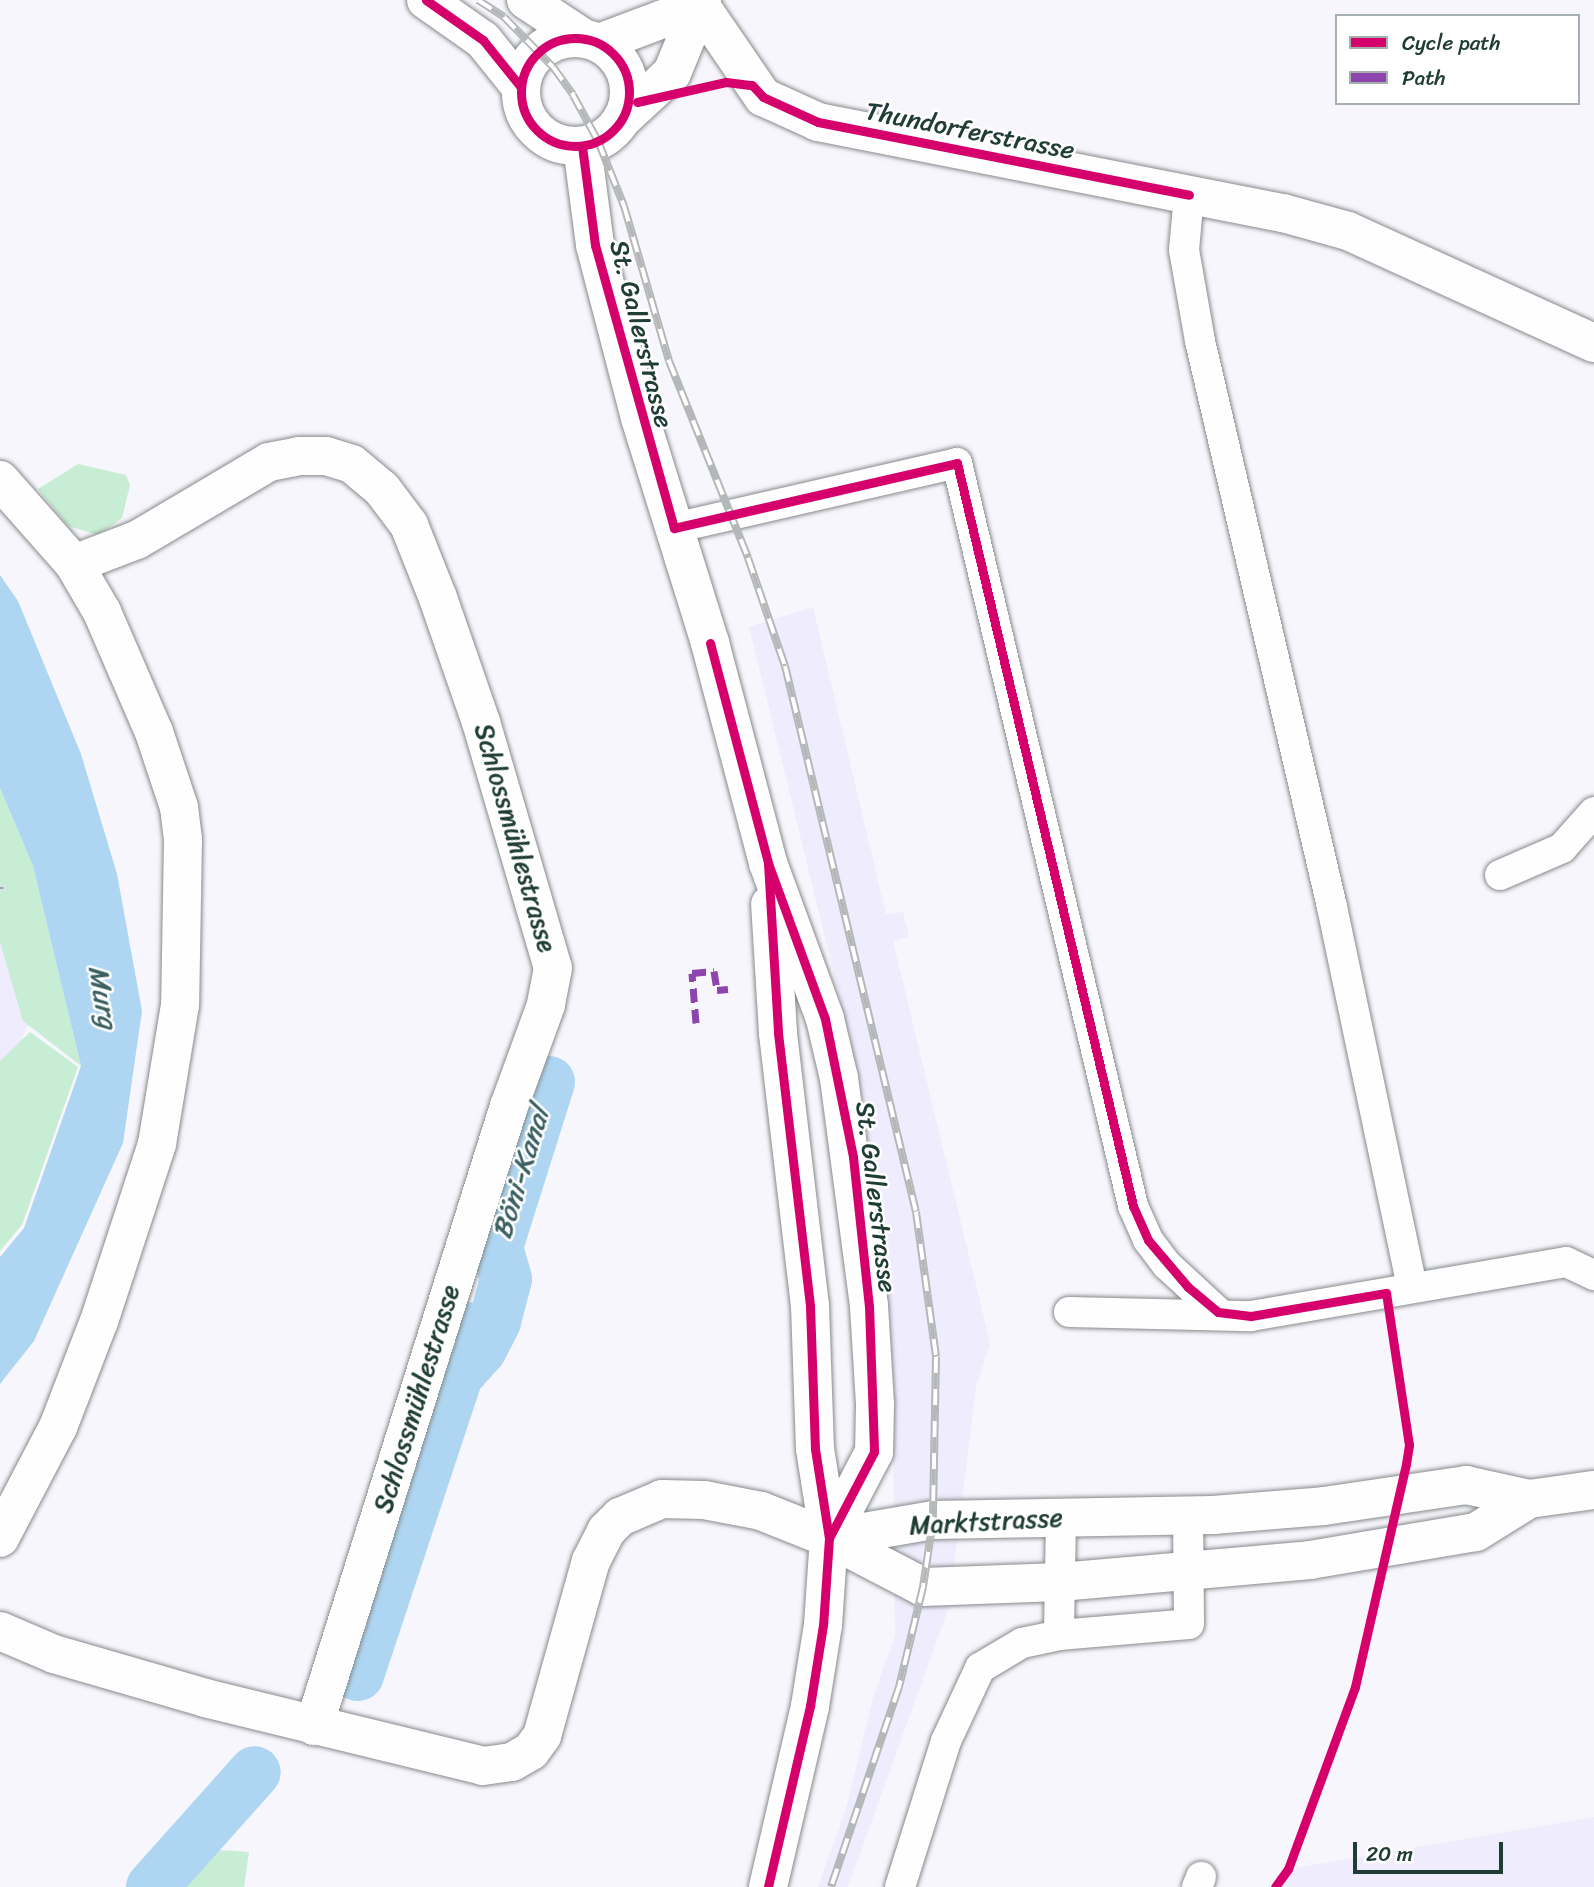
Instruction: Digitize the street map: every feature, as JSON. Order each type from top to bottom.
[{"type":"street","points":[[426,0],[483,40],[520,86]]},
{"type":"street","points":[[526,0],[591,40],[625,71],[629,89],[621,120]]},
{"type":"street","points":[[701,2],[672,73],[598,141],[582,146],[547,139],[535,129],[521,103],[520,86],[538,52],[557,40],[591,40],[701,2]]},
{"type":"street","name":"Thundorferstrasse","points":[[701,2],[763,97],[818,122],[1283,213],[1348,232],[1594,343]]},
{"type":"street","name":"St. Gallerstrasse","points":[[582,146],[595,245],[639,418],[710,643],[768,863],[825,1019],[839,1078],[869,1306],[874,1452],[829,1538]]},
{"type":"street","name":"Schlossmühlestrasse","points":[[74,564],[137,540],[269,462],[299,456],[352,464],[382,489],[409,525],[481,722],[553,968],[545,1005],[475,1214],[314,1726]]},
{"type":"street","points":[[0,480],[74,564],[125,659],[178,807],[183,840],[180,1005],[157,1144],[99,1321],[58,1427],[0,1538]]},
{"type":"street","name":"St. Gallerstrasse","points":[[768,863],[778,1033],[810,1306],[814,1449],[829,1538],[823,1625],[810,1706],[768,1887]]},
{"type":"street","name":"Marktstrasse","points":[[829,1538],[933,1520],[1188,1516],[1324,1506],[1466,1485],[1529,1499],[1594,1490]]},
{"type":"street","points":[[0,1631],[54,1654],[314,1726],[455,1762],[512,1762],[531,1751],[542,1735],[591,1561],[606,1531],[620,1517],[662,1499],[704,1500],[761,1511],[829,1538]]},
{"type":"street","name":"Marktstrasse","points":[[829,1538],[923,1587],[1060,1583],[1188,1574],[1476,1532],[1529,1499]]},
{"type":"lane","points":[[1189,195],[1184,250],[1200,341],[1332,906],[1412,1287]]},
{"type":"lane","points":[[674,528],[957,463],[1133,1206],[1148,1240],[1167,1265],[1218,1312]]},
{"type":"lane","points":[[1500,875],[1562,848],[1594,813]]},
{"type":"lane","points":[[1069,1312],[1218,1312],[1251,1316],[1566,1262],[1594,1275]]},
{"type":"lane","points":[[900,1887],[946,1741],[981,1668],[1022,1643],[1059,1635],[1189,1624],[1188,1516]]},
{"type":"lane","points":[[1059,1635],[1061,1518]]},
{"type":"shaded area","points":[[813,607],[886,914],[903,912],[909,937],[893,941],[990,1343],[976,1388],[949,1607],[848,1887],[818,1887],[846,1808],[873,1698],[895,1635],[893,1405],[882,1235],[860,1080],[749,627]]},
{"type":"shaded area","points":[[0,864],[30,1018],[0,1099]]},
{"type":"shaded area","points":[[1594,1817],[1594,1887],[1275,1887],[1288,1869]]},
{"type":"green space","points":[[78,464],[126,475],[130,485],[122,518],[98,535],[68,526],[38,489]]},
{"type":"green space","points":[[0,788],[33,866],[81,1066],[23,1021],[0,942]]},
{"type":"green space","points":[[30,1032],[78,1067],[22,1225],[0,1251],[0,1061]]},
{"type":"green space","points":[[205,1849],[249,1852],[244,1887],[168,1887]]},
{"type":"water","name":"Murg","points":[[0,575],[18,601],[81,754],[117,874],[142,1011],[123,1143],[34,1341],[0,1384],[0,1257],[24,1228],[81,1066],[33,866],[0,788]]},
{"type":"waterway","name":"Böni-Kanal","points":[[462,1370],[481,1349],[495,1321],[506,1279],[497,1247],[549,1082]]},
{"type":"waterway","points":[[358,1675],[457,1375],[467,1328]]},
{"type":"waterway","points":[[152,1887],[255,1772]]},
{"type":"railway","points":[[478,0],[504,17],[553,67],[573,95],[598,141],[624,206],[669,361],[748,558],[785,666],[916,1212],[936,1357],[933,1520],[923,1587],[899,1687],[831,1887]]},
{"type":"marked path","points":[[696,1023],[692,973],[714,971],[717,990],[728,989]]},
{"type":"cycle path","points":[[426,0],[483,40],[520,86]]},
{"type":"cycle path","points":[[575,38],[596,42],[613,54],[625,71],[629,92],[625,113],[613,130],[596,142],[575,146],[554,142],[537,130],[525,113],[521,92],[525,71],[537,54],[554,42],[575,38]]},
{"type":"cycle path","points":[[637,102],[726,82],[752,85],[763,97],[818,122],[1189,195]]},
{"type":"cycle path","points":[[582,146],[595,245],[674,528],[957,463],[1133,1206],[1148,1240],[1188,1287],[1218,1312],[1251,1316],[1386,1293],[1409,1445],[1406,1464],[1355,1687],[1288,1869],[1275,1887]]},
{"type":"cycle path","points":[[710,643],[768,863],[825,1019],[853,1157],[869,1306],[874,1452],[829,1538]]},
{"type":"cycle path","points":[[768,863],[778,1033],[810,1306],[815,1449],[829,1538],[823,1625],[810,1706],[768,1887]]}]
